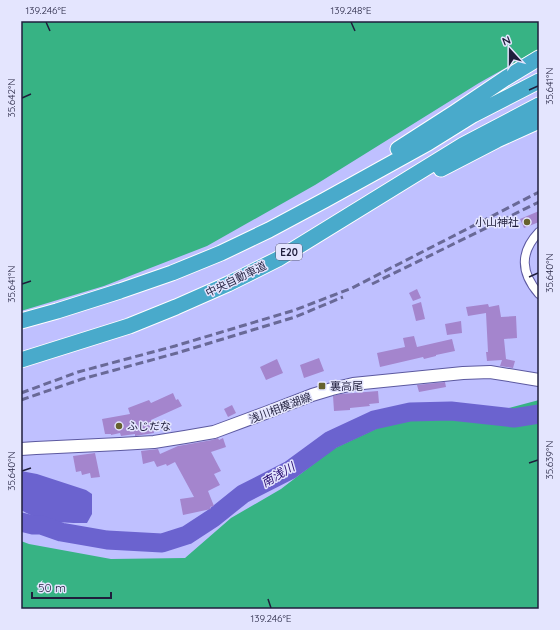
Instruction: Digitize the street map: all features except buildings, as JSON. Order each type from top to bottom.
[{"type":"highway","points":[[269,230],[539,58]]},
{"type":"highway","name":"E20","points":[[21,321],[120,291],[172,273],[221,253],[269,230],[325,200],[428,143],[473,115],[539,81]]},
{"type":"highway","name":"中央自動車道","points":[[21,360],[129,326],[176,308],[228,284],[278,259],[463,145],[539,105]]},
{"type":"highway","points":[[323,231],[497,140],[539,121]]},
{"type":"main road","name":"浅川相模湖線","points":[[21,449],[154,442],[185,438],[214,432],[312,395],[353,384],[490,372],[539,380]]},
{"type":"street","points":[[539,232],[530,244],[524,267],[529,280],[539,294]]},
{"type":"green space","points":[[21,21],[539,21],[539,49],[479,83],[315,185],[207,246],[104,286],[21,311]]},
{"type":"green space","points":[[539,400],[539,609],[21,609],[21,541],[29,544],[111,559],[185,558],[231,518],[281,489],[333,449],[397,419],[464,420]]},
{"type":"shaded area","points":[[21,471],[37,474],[86,490],[92,494],[92,514],[87,523],[45,520],[37,518],[21,510]]},
{"type":"waterway","name":"南浅川","points":[[21,522],[41,525],[61,532],[107,540],[162,543],[187,535],[213,518],[243,494],[290,470],[331,440],[374,420],[410,412],[451,411],[514,418],[539,414]]},
{"type":"railway","points":[[21,393],[78,372],[175,346],[295,310],[352,288],[539,192]]},
{"type":"railway","points":[[372,284],[539,202]]},
{"type":"railway","points":[[21,400],[82,379],[177,353],[295,317],[343,297]]},
{"type":"place","name":"小山神社","points":[[527,222]]},
{"type":"place","name":"裏高尾","points":[[322,386]]},
{"type":"place","name":"ふじだな","points":[[119,426]]}]
